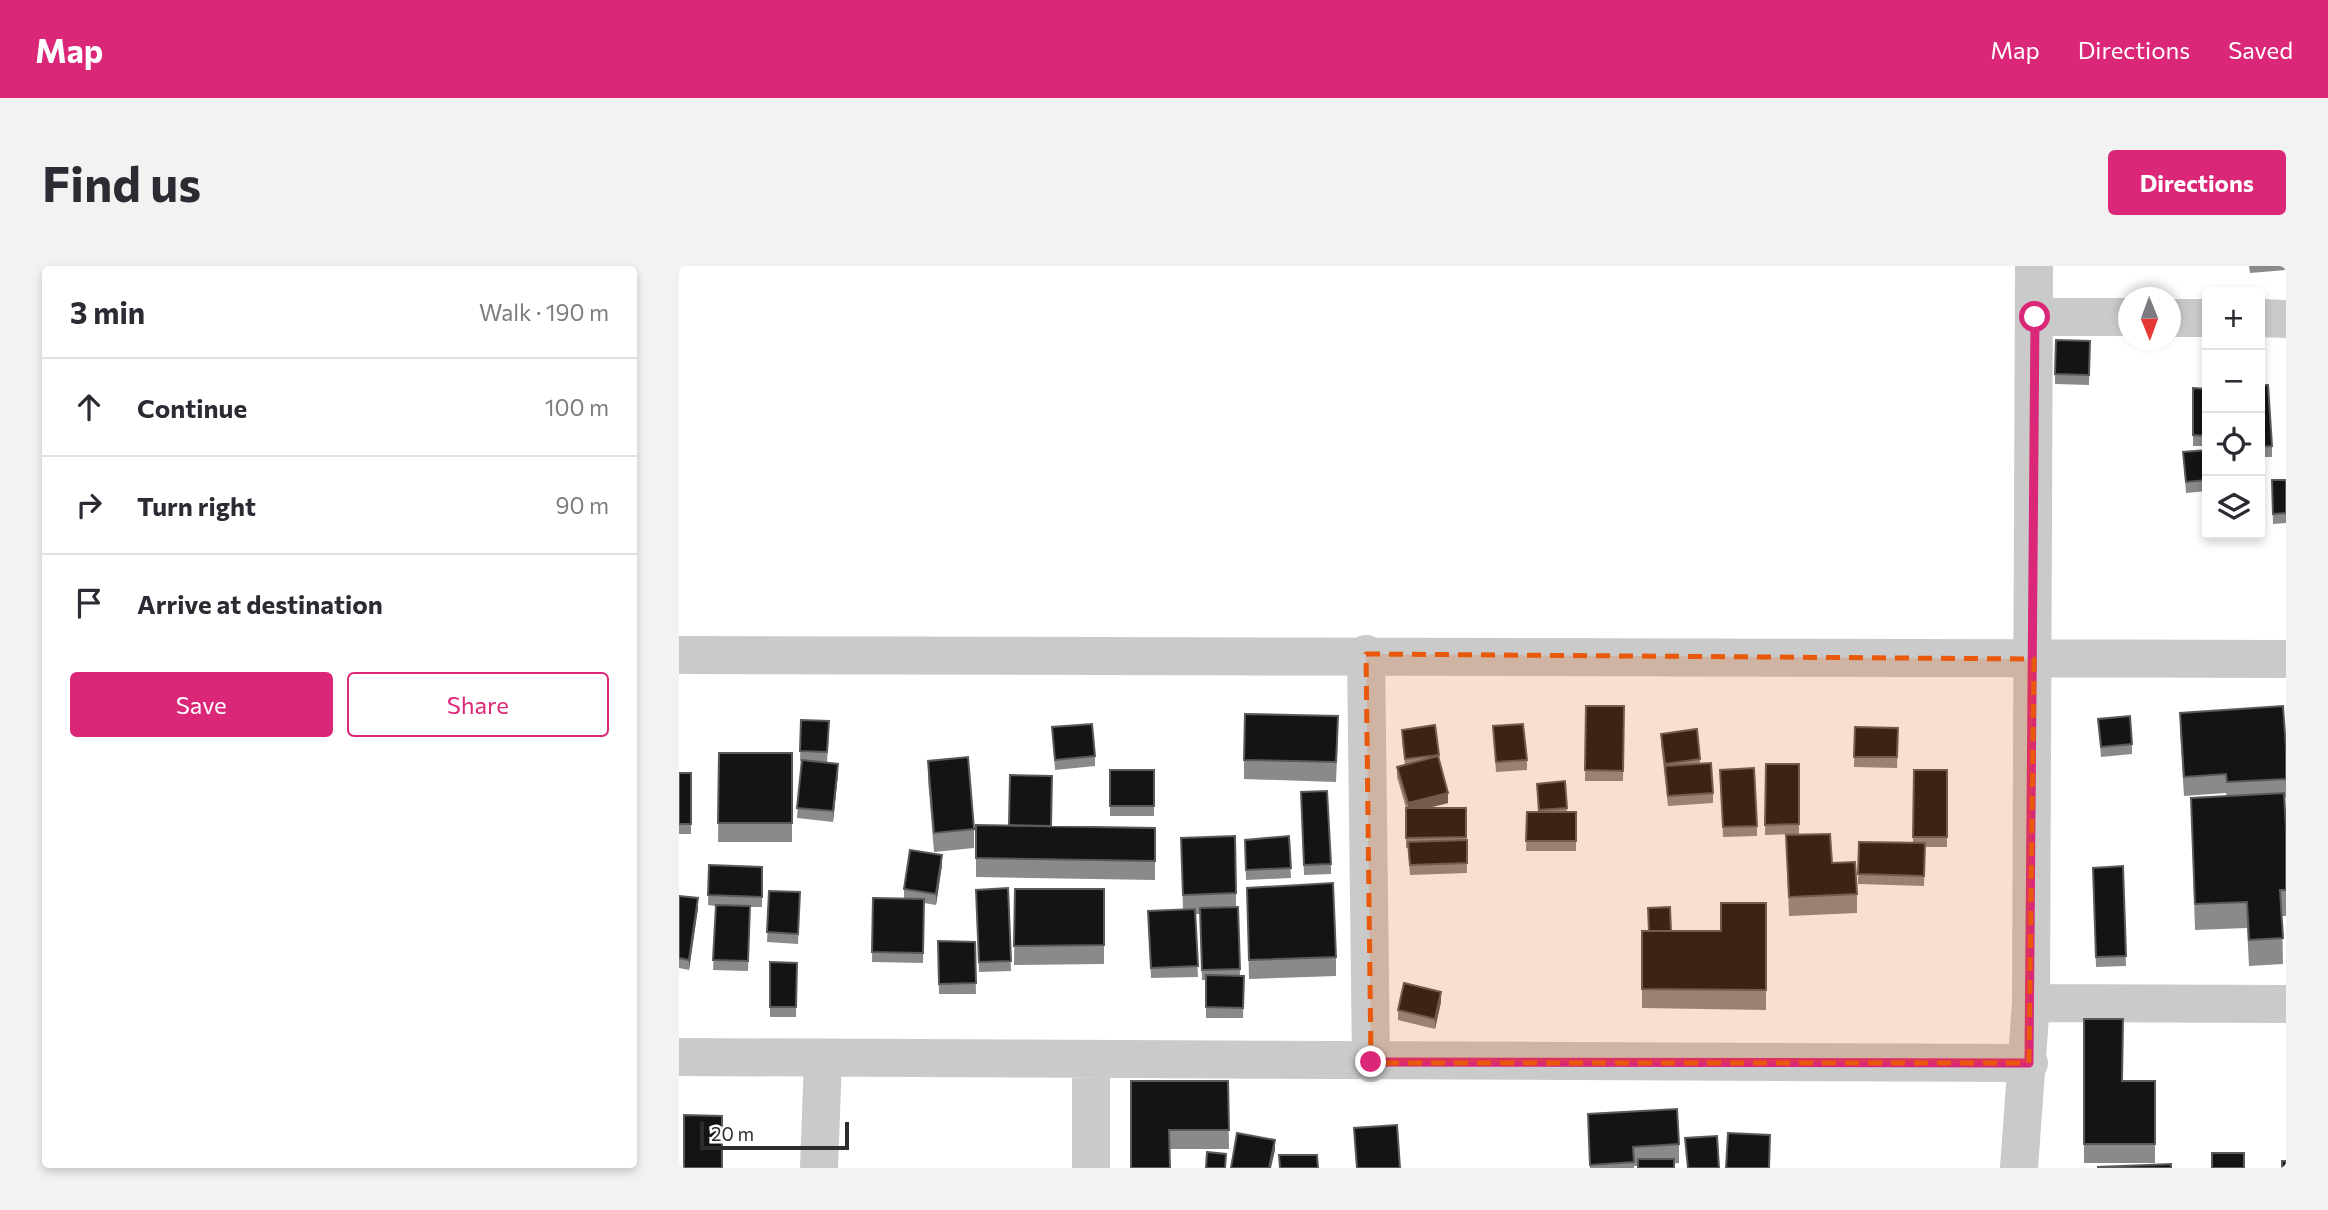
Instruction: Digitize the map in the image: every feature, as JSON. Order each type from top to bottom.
[{"type":"street","points":[[2019,1168],[2029,1063],[2031,1003],[2034,266]]},
{"type":"street","points":[[2035,317],[2118,317]]},
{"type":"street","points":[[2181,318],[2202,318]]},
{"type":"street","points":[[2265,318],[2286,319]]},
{"type":"street","points":[[1366,654],[1371,1062]]},
{"type":"street","points":[[679,655],[1366,654],[2286,659]]},
{"type":"street","points":[[2031,1003],[2286,1004]]},
{"type":"street","points":[[679,1057],[1091,1062],[2029,1063]]},
{"type":"street","points":[[819,1168],[823,1060]]},
{"type":"street","points":[[1091,1062],[1091,1168]]},
{"type":"highlighted area","points":[[1366,654],[2034,659],[2029,1063],[1371,1063]]},
{"type":"building","points":[[2056,340],[2090,341],[2089,375],[2055,374]]},
{"type":"building","points":[[2265,385],[2268,385],[2272,446],[2265,447]]},
{"type":"building","points":[[2193,388],[2202,389],[2202,436],[2193,435]]},
{"type":"building","points":[[2202,450],[2202,480],[2186,482],[2183,452]]},
{"type":"building","points":[[2272,480],[2286,480],[2286,513],[2273,514]]},
{"type":"building","points":[[1586,706],[1624,706],[1623,771],[1585,770]]},
{"type":"building","points":[[2283,706],[2286,779],[2227,782],[2226,774],[2184,777],[2180,713]]},
{"type":"building","points":[[1245,714],[1338,716],[1336,762],[1244,760]]},
{"type":"building","points":[[2130,716],[2132,744],[2101,747],[2098,719]]},
{"type":"building","points":[[801,720],[829,721],[827,752],[800,751]]},
{"type":"building","points":[[1092,724],[1095,756],[1055,760],[1052,727]]},
{"type":"building","points":[[1523,724],[1527,760],[1496,762],[1493,726]]},
{"type":"building","points":[[1435,725],[1439,755],[1405,759],[1402,730]]},
{"type":"building","points":[[1855,727],[1898,728],[1897,757],[1854,757]]},
{"type":"building","points":[[1697,729],[1700,759],[1665,764],[1661,734]]},
{"type":"building","points":[[719,753],[792,753],[792,823],[718,823]]},
{"type":"building","points":[[1438,756],[1448,793],[1408,803],[1397,767]]},
{"type":"building","points":[[968,757],[974,829],[934,833],[928,761]]},
{"type":"building","points":[[802,760],[838,764],[833,811],[797,808]]},
{"type":"building","points":[[1711,763],[1713,793],[1668,796],[1665,766]]},
{"type":"building","points":[[1766,764],[1799,764],[1799,824],[1765,825]]},
{"type":"building","points":[[1754,768],[1757,826],[1723,827],[1720,770]]},
{"type":"building","points":[[1110,770],[1154,770],[1154,806],[1110,806]]},
{"type":"building","points":[[1914,770],[1947,770],[1947,837],[1913,837]]},
{"type":"building","points":[[679,773],[691,773],[691,824],[679,824]]},
{"type":"building","points":[[1010,775],[1052,776],[1051,826],[1009,825]]},
{"type":"building","points":[[1565,781],[1567,808],[1539,810],[1537,784]]},
{"type":"building","points":[[1327,791],[1331,864],[1304,865],[1301,792]]},
{"type":"building","points":[[2284,793],[2286,890],[2280,890],[2283,938],[2249,940],[2247,902],[2195,904],[2191,798]]},
{"type":"building","points":[[1406,808],[1466,808],[1466,837],[1406,838]]},
{"type":"building","points":[[1527,812],[1576,812],[1576,841],[1526,841]]},
{"type":"building","points":[[976,825],[1155,828],[1155,861],[976,858]]},
{"type":"building","points":[[1830,834],[1832,863],[1855,862],[1857,894],[1789,897],[1786,835]]},
{"type":"building","points":[[1235,836],[1236,893],[1183,895],[1181,838]]},
{"type":"building","points":[[1289,836],[1291,868],[1246,870],[1245,840]]},
{"type":"building","points":[[1467,840],[1467,863],[1410,865],[1408,842]]},
{"type":"building","points":[[1859,842],[1925,843],[1924,876],[1858,874]]},
{"type":"building","points":[[910,850],[942,855],[936,894],[904,889]]},
{"type":"building","points":[[709,865],[762,867],[762,897],[708,895]]},
{"type":"building","points":[[2123,866],[2126,956],[2096,957],[2093,868]]},
{"type":"building","points":[[1333,883],[1336,957],[1249,960],[1247,888]]},
{"type":"building","points":[[1008,888],[1011,961],[979,962],[976,890]]},
{"type":"building","points":[[1015,889],[1104,889],[1104,945],[1014,946]]},
{"type":"building","points":[[769,891],[800,892],[798,934],[767,932]]},
{"type":"building","points":[[679,896],[698,898],[689,960],[679,958]]},
{"type":"building","points":[[873,898],[924,899],[923,953],[872,952]]},
{"type":"building","points":[[1721,903],[1766,903],[1766,990],[1642,989],[1642,931],[1721,931]]},
{"type":"building","points":[[716,905],[750,906],[748,961],[713,960]]},
{"type":"building","points":[[1238,907],[1240,969],[1202,970],[1200,908]]},
{"type":"building","points":[[1670,907],[1671,931],[1649,931],[1648,908]]},
{"type":"building","points":[[1195,909],[1198,966],[1151,968],[1148,911]]},
{"type":"building","points":[[938,941],[975,942],[976,983],[939,984]]},
{"type":"building","points":[[770,962],[797,963],[796,1007],[770,1007]]},
{"type":"building","points":[[1206,975],[1244,976],[1243,1008],[1206,1007]]},
{"type":"building","points":[[1404,983],[1441,992],[1435,1019],[1398,1010]]},
{"type":"building","points":[[2084,1019],[2123,1019],[2122,1081],[2155,1081],[2155,1144],[2084,1144]]},
{"type":"building","points":[[1131,1081],[1228,1081],[1229,1130],[1169,1130],[1170,1168],[1131,1168]]},
{"type":"building","points":[[1677,1109],[1679,1144],[1633,1147],[1634,1162],[1590,1165],[1588,1114]]},
{"type":"building","points":[[684,1115],[722,1116],[722,1168],[684,1168]]},
{"type":"building","points":[[1397,1125],[1400,1168],[1357,1168],[1354,1128]]},
{"type":"building","points":[[1237,1133],[1275,1140],[1269,1168],[1231,1168]]},
{"type":"building","points":[[1728,1133],[1770,1135],[1769,1168],[1726,1168]]},
{"type":"building","points":[[1717,1136],[1719,1168],[1688,1168],[1685,1138]]},
{"type":"building","points":[[1207,1152],[1226,1154],[1225,1168],[1206,1168]]},
{"type":"building","points":[[2212,1153],[2244,1153],[2244,1168],[2212,1168]]},
{"type":"building","points":[[1279,1155],[1317,1155],[1318,1168],[1280,1168]]},
{"type":"building","points":[[1638,1159],[1674,1159],[1674,1168],[1638,1168]]},
{"type":"building","points":[[2171,1164],[2171,1168],[2098,1168],[2098,1167]]},
{"type":"route","points":[[1371,1062],[2029,1063],[2035,317]]}]
